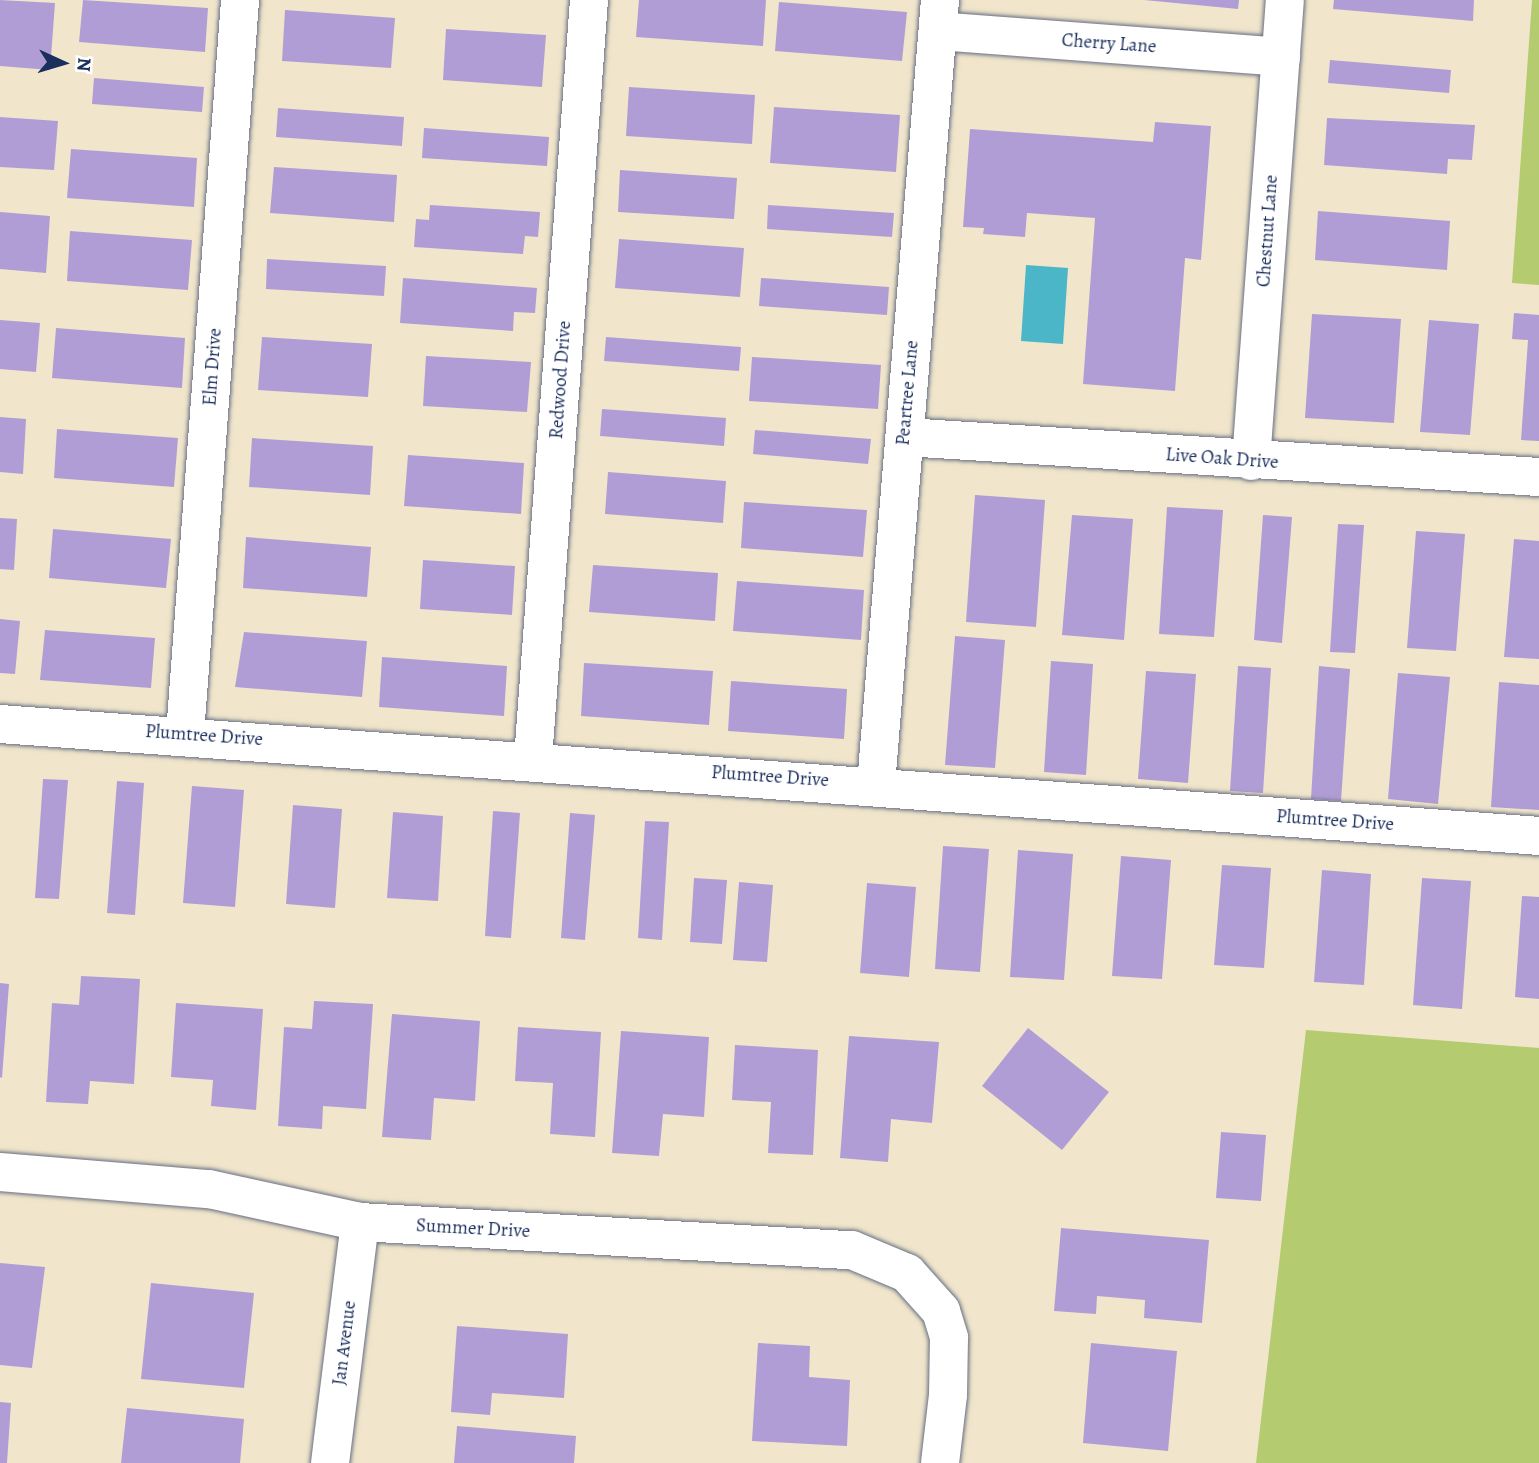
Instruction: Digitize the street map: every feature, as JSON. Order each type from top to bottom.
[{"type":"street","name":"Elm Drive","points":[[185,734],[240,0]]},
{"type":"street","name":"Redwood Drive","points":[[533,759],[589,0]]},
{"type":"street","name":"Chestnut Lane","points":[[1251,461],[1285,0]]},
{"type":"street","name":"Cherry Lane","points":[[939,15],[1280,57]]},
{"type":"street","name":"Peartree Lane","points":[[876,785],[939,15]]},
{"type":"street","name":"Live Oak Drive","points":[[905,437],[1251,461],[1539,477]]},
{"type":"street","name":"Plumtree Drive","points":[[0,724],[185,734],[533,759],[1539,836]]},
{"type":"street","name":"Summer Drive","points":[[0,1172],[209,1189],[360,1222],[852,1250],[907,1273],[933,1300],[948,1338],[948,1395],[940,1463]]},
{"type":"street","name":"Jan Avenue","points":[[330,1463],[360,1222]]},
{"type":"green space","points":[[1532,0],[1539,0],[1539,285],[1512,283]]},
{"type":"green space","points":[[1306,1030],[1539,1048],[1539,1463],[1256,1463]]},
{"type":"water","points":[[1026,265],[1068,268],[1063,344],[1021,341]]},
{"type":"building","points":[[0,0],[55,3],[50,70],[0,66]]},
{"type":"building","points":[[83,0],[208,8],[205,52],[79,42]]},
{"type":"building","points":[[639,0],[766,0],[763,46],[636,37]]},
{"type":"building","points":[[1144,0],[1239,0],[1238,9]]},
{"type":"building","points":[[1334,0],[1474,0],[1473,21],[1333,9]]},
{"type":"building","points":[[779,2],[907,12],[902,61],[775,51]]},
{"type":"building","points":[[285,10],[395,18],[391,68],[282,61]]},
{"type":"building","points":[[446,29],[546,35],[542,87],[443,80]]},
{"type":"building","points":[[1330,60],[1451,70],[1449,93],[1328,83]]},
{"type":"building","points":[[94,78],[204,87],[202,112],[92,104]]},
{"type":"building","points":[[629,87],[755,95],[752,144],[626,136]]},
{"type":"building","points":[[774,107],[900,115],[896,172],[770,163]]},
{"type":"building","points":[[278,108],[404,117],[402,146],[276,137]]},
{"type":"building","points":[[0,117],[58,121],[54,170],[0,167]]},
{"type":"building","points":[[1327,118],[1475,125],[1472,160],[1448,159],[1447,174],[1324,165]]},
{"type":"building","points":[[1155,122],[1211,126],[1201,260],[1185,258],[1175,391],[1083,384],[1095,218],[1027,213],[1025,237],[983,234],[984,228],[963,227],[970,129],[1153,142]]},
{"type":"building","points":[[424,128],[549,137],[547,166],[422,158]]},
{"type":"building","points":[[71,149],[197,158],[194,207],[67,198]]},
{"type":"building","points":[[274,167],[397,175],[394,222],[270,213]]},
{"type":"building","points":[[620,170],[737,178],[734,219],[618,212]]},
{"type":"building","points":[[430,205],[540,212],[538,237],[525,236],[523,254],[414,247],[416,219],[429,220]]},
{"type":"building","points":[[768,205],[894,213],[892,237],[767,229]]},
{"type":"building","points":[[1318,211],[1450,221],[1447,270],[1315,260]]},
{"type":"building","points":[[0,212],[50,216],[46,273],[0,269]]},
{"type":"building","points":[[70,231],[192,240],[188,290],[67,281]]},
{"type":"building","points":[[619,239],[744,248],[740,297],[615,288]]},
{"type":"building","points":[[267,259],[386,266],[384,296],[266,289]]},
{"type":"building","points":[[403,278],[537,288],[535,313],[514,312],[513,331],[400,323]]},
{"type":"building","points":[[761,278],[889,287],[887,315],[759,306]]},
{"type":"building","points":[[1514,313],[1539,315],[1539,441],[1521,440],[1528,340],[1512,339]]},
{"type":"building","points":[[1312,314],[1401,319],[1394,423],[1305,418]]},
{"type":"building","points":[[0,320],[40,323],[36,372],[0,369]]},
{"type":"building","points":[[1429,320],[1479,324],[1470,435],[1420,432]]},
{"type":"building","points":[[56,328],[185,338],[182,388],[52,378]]},
{"type":"building","points":[[262,337],[372,344],[368,397],[258,390]]},
{"type":"building","points":[[606,337],[741,347],[739,371],[604,361]]},
{"type":"building","points":[[426,356],[531,362],[527,412],[423,406]]},
{"type":"building","points":[[752,357],[881,365],[878,409],[749,401]]},
{"type":"building","points":[[602,409],[726,418],[724,446],[600,436]]},
{"type":"building","points":[[0,417],[26,419],[23,474],[0,472]]},
{"type":"building","points":[[57,429],[178,438],[174,487],[54,478]]},
{"type":"building","points":[[755,430],[871,439],[868,464],[753,454]]},
{"type":"building","points":[[252,438],[373,446],[370,495],[249,487]]},
{"type":"building","points":[[408,455],[524,463],[521,514],[404,506]]},
{"type":"building","points":[[608,472],[726,481],[723,523],[605,514]]},
{"type":"building","points":[[975,495],[1045,500],[1036,627],[966,622]]},
{"type":"building","points":[[744,502],[867,510],[863,557],[741,548]]},
{"type":"building","points":[[1167,507],[1223,510],[1214,637],[1159,634]]},
{"type":"building","points":[[1072,515],[1133,519],[1124,640],[1062,635]]},
{"type":"building","points":[[1263,515],[1292,517],[1282,643],[1254,640]]},
{"type":"building","points":[[0,518],[17,519],[14,570],[0,569]]},
{"type":"building","points":[[1338,524],[1364,525],[1355,653],[1330,652]]},
{"type":"building","points":[[53,529],[171,539],[166,588],[49,578]]},
{"type":"building","points":[[1416,531],[1465,534],[1456,651],[1407,648]]},
{"type":"building","points":[[246,537],[371,547],[367,597],[243,588]]},
{"type":"building","points":[[1514,539],[1539,541],[1539,659],[1504,657]]},
{"type":"building","points":[[423,560],[515,566],[512,615],[420,609]]},
{"type":"building","points":[[593,565],[718,573],[715,621],[589,612]]},
{"type":"building","points":[[737,581],[864,590],[861,640],[733,631]]},
{"type":"building","points":[[0,619],[20,621],[15,674],[0,673]]},
{"type":"building","points":[[45,630],[155,638],[151,688],[40,680]]},
{"type":"building","points":[[244,632],[367,641],[362,697],[235,687]]},
{"type":"building","points":[[955,636],[1005,640],[995,768],[945,765]]},
{"type":"building","points":[[382,657],[507,666],[504,716],[379,707]]},
{"type":"building","points":[[1051,661],[1093,664],[1086,775],[1044,772]]},
{"type":"building","points":[[584,663],[713,671],[709,725],[581,716]]},
{"type":"building","points":[[1238,666],[1271,668],[1263,793],[1230,791]]},
{"type":"building","points":[[1319,666],[1350,669],[1341,801],[1311,799]]},
{"type":"building","points":[[1146,671],[1196,674],[1188,783],[1138,779]]},
{"type":"building","points":[[1398,673],[1450,677],[1438,804],[1388,799]]},
{"type":"building","points":[[731,681],[847,689],[844,739],[728,731]]},
{"type":"building","points":[[1499,682],[1539,685],[1539,810],[1491,807]]},
{"type":"building","points":[[43,779],[68,780],[59,899],[35,898]]},
{"type":"building","points":[[117,781],[144,783],[135,915],[107,913]]},
{"type":"building","points":[[192,786],[244,790],[235,907],[183,903]]},
{"type":"building","points":[[293,805],[342,809],[335,908],[286,904]]},
{"type":"building","points":[[493,811],[520,813],[511,938],[485,936]]},
{"type":"building","points":[[393,812],[443,816],[438,901],[387,898]]},
{"type":"building","points":[[570,813],[595,815],[585,940],[561,938]]},
{"type":"building","points":[[645,821],[669,822],[662,940],[638,938]]},
{"type":"building","points":[[943,846],[989,849],[980,972],[935,969]]},
{"type":"building","points":[[1018,850],[1073,854],[1064,980],[1010,977]]},
{"type":"building","points":[[1121,856],[1171,860],[1162,979],[1112,976]]},
{"type":"building","points":[[1222,865],[1271,868],[1264,968],[1214,965]]},
{"type":"building","points":[[1322,870],[1371,874],[1364,985],[1314,982]]},
{"type":"building","points":[[694,878],[727,880],[722,944],[690,942]]},
{"type":"building","points":[[1422,878],[1471,881],[1462,1009],[1413,1005]]},
{"type":"building","points":[[739,882],[773,885],[767,962],[733,960]]},
{"type":"building","points":[[867,883],[916,887],[909,977],[860,973]]},
{"type":"building","points":[[1522,896],[1539,897],[1539,999],[1515,997]]},
{"type":"building","points":[[81,976],[140,979],[134,1084],[90,1081],[88,1104],[46,1102],[52,1003],[79,1005]]},
{"type":"building","points":[[0,983],[9,984],[2,1078],[0,1077]]},
{"type":"building","points":[[314,1001],[373,1004],[366,1109],[323,1106],[322,1129],[278,1126],[284,1027],[312,1029]]},
{"type":"building","points":[[176,1003],[263,1009],[256,1110],[211,1106],[213,1080],[171,1077]]},
{"type":"building","points":[[392,1014],[480,1021],[475,1101],[434,1098],[431,1140],[382,1137]]},
{"type":"building","points":[[518,1027],[601,1032],[595,1137],[550,1134],[553,1083],[515,1081]]},
{"type":"building","points":[[1028,1028],[1109,1092],[1062,1150],[982,1086]]},
{"type":"building","points":[[621,1031],[709,1037],[704,1117],[663,1114],[659,1156],[612,1153]]},
{"type":"building","points":[[849,1036],[939,1042],[932,1123],[891,1119],[888,1162],[840,1158]]},
{"type":"building","points":[[735,1045],[818,1050],[813,1155],[768,1153],[771,1102],[732,1100]]},
{"type":"building","points":[[1221,1132],[1266,1135],[1261,1201],[1216,1198]]},
{"type":"building","points":[[1061,1228],[1209,1240],[1202,1323],[1144,1318],[1145,1300],[1097,1296],[1096,1314],[1054,1311]]},
{"type":"building","points":[[0,1263],[45,1267],[32,1368],[0,1365]]},
{"type":"building","points":[[151,1283],[254,1293],[244,1388],[141,1379]]},
{"type":"building","points":[[457,1326],[568,1334],[564,1398],[492,1393],[490,1415],[451,1412]]},
{"type":"building","points":[[758,1343],[810,1346],[809,1377],[850,1380],[847,1446],[752,1441]]},
{"type":"building","points":[[1091,1343],[1177,1351],[1168,1451],[1083,1443]]},
{"type":"building","points":[[0,1402],[11,1403],[7,1463],[0,1463]]},
{"type":"building","points":[[127,1408],[244,1419],[240,1463],[121,1463]]},
{"type":"building","points":[[457,1426],[576,1436],[574,1463],[454,1463]]}]
